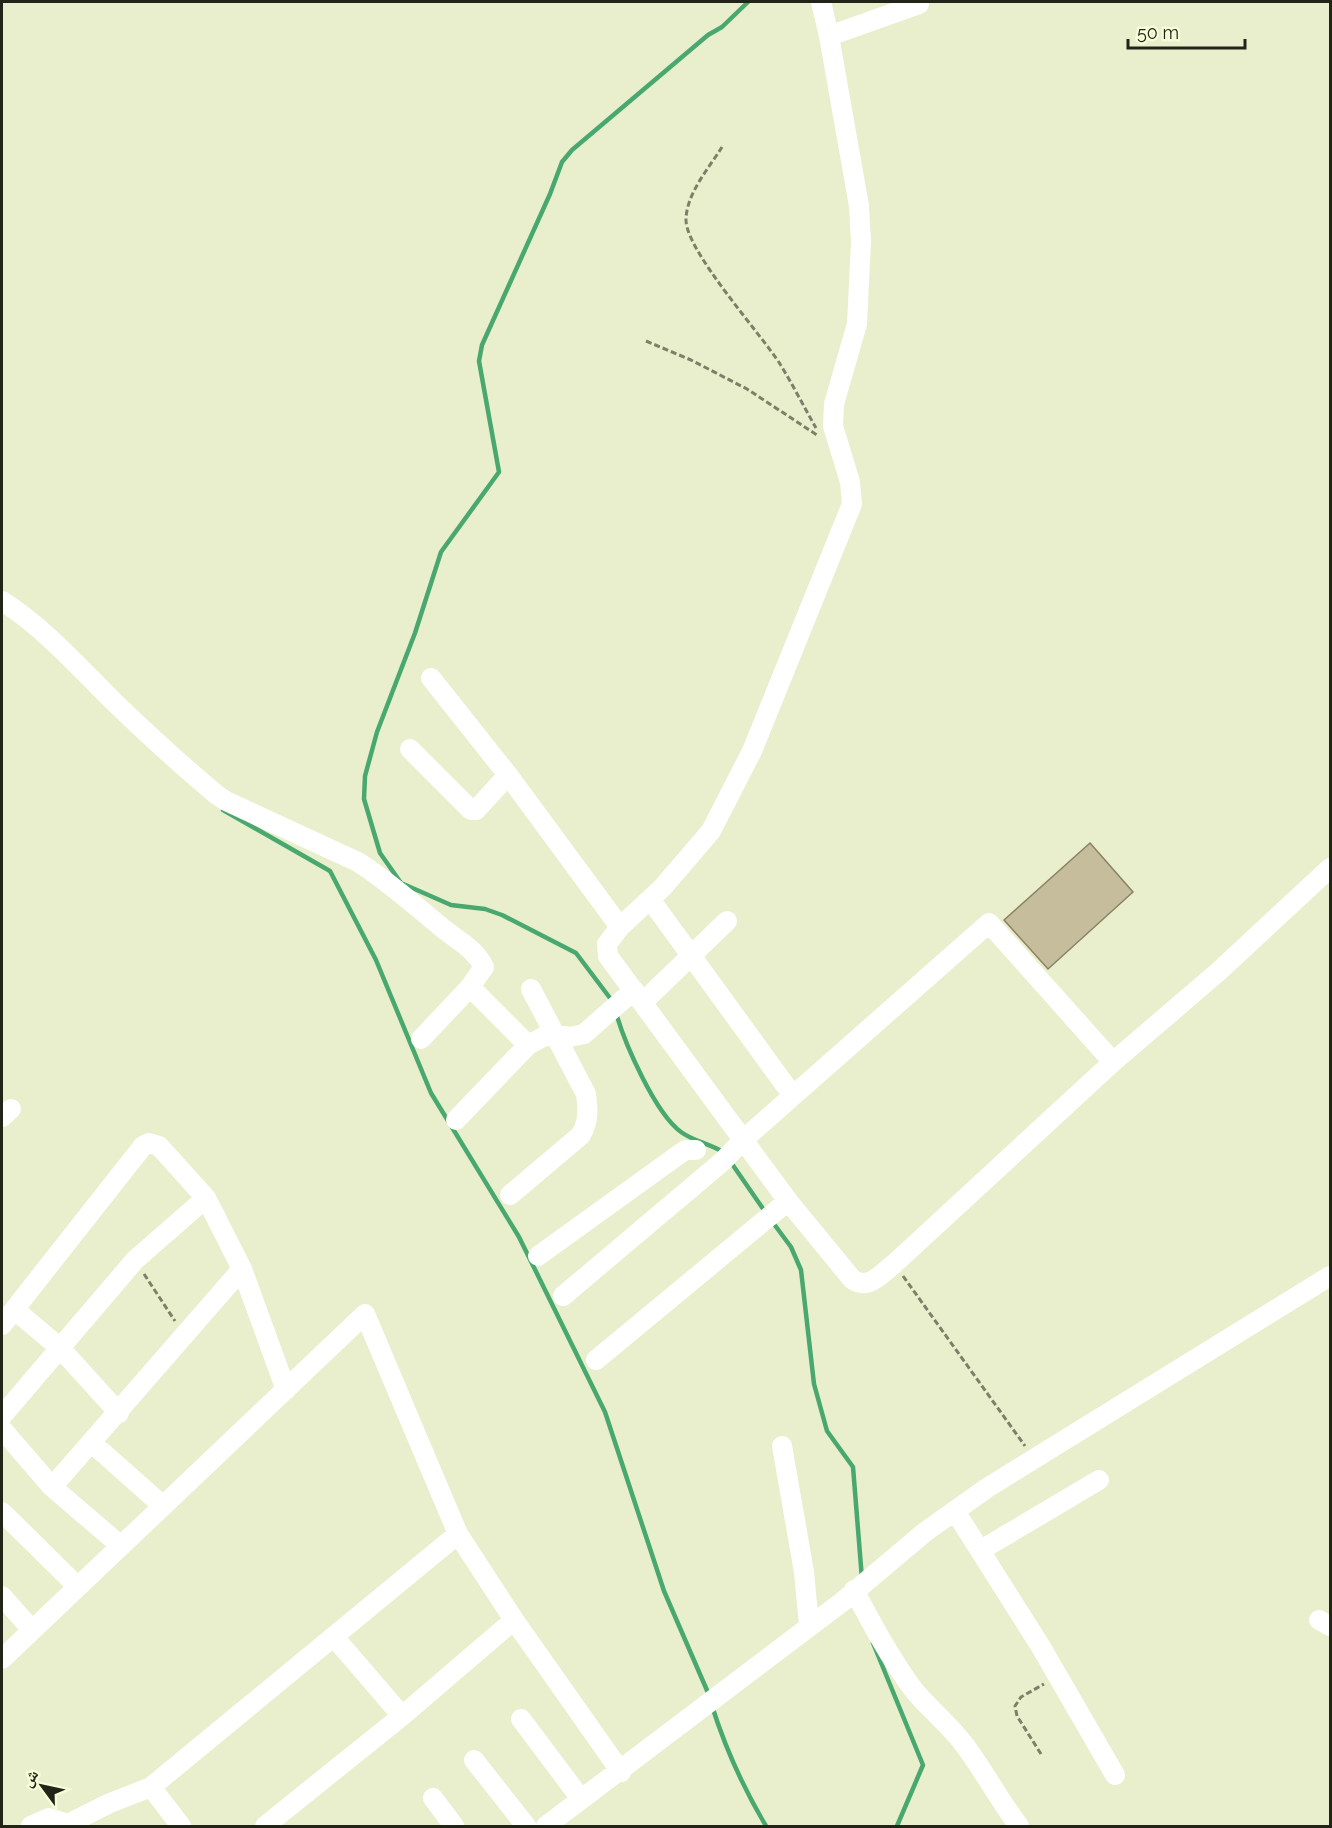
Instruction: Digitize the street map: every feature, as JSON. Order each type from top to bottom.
[{"type":"street","points":[[821,2],[859,206],[861,242],[857,324],[834,404],[833,426],[850,482],[852,504],[752,750],[711,831],[650,899],[620,927],[607,944],[608,956],[789,1201],[852,1279],[858,1283],[871,1282],[894,1264],[1113,1062],[1218,972],[1330,868]]},
{"type":"street","points":[[829,36],[919,4]]},
{"type":"street","points":[[2,601],[15,609],[55,643],[128,716],[217,795],[358,862],[471,948],[484,967],[470,987],[421,1039]]},
{"type":"street","points":[[431,678],[508,775],[620,927]]},
{"type":"street","points":[[410,749],[471,810],[476,810],[508,775]]},
{"type":"street","points":[[650,899],[793,1096]]},
{"type":"street","points":[[456,1120],[528,1045],[555,1034],[570,1037],[584,1034],[691,955],[728,921]]},
{"type":"street","points":[[563,1296],[723,1161],[744,1139],[989,923],[1113,1062]]},
{"type":"street","points":[[470,987],[528,1045]]},
{"type":"street","points":[[510,1195],[581,1135],[587,1124],[589,1113],[586,1094],[531,989]]},
{"type":"street","points":[[2,1325],[142,1146],[149,1143],[159,1146],[206,1198],[242,1269],[285,1390]]},
{"type":"street","points":[[538,1256],[681,1153],[686,1150],[696,1150]]},
{"type":"street","points":[[6,1403],[60,1348],[135,1260],[206,1198]]},
{"type":"street","points":[[597,1360],[789,1201]]},
{"type":"street","points":[[52,1486],[119,1413],[242,1269]]},
{"type":"street","points":[[546,1827],[842,1602],[925,1532],[987,1488],[1330,1276]]},
{"type":"street","points":[[15,1310],[60,1348],[119,1413]]},
{"type":"street","points":[[2,1659],[365,1314],[459,1534],[514,1620],[621,1772]]},
{"type":"street","points":[[2,1429],[52,1486],[121,1546]]},
{"type":"street","points":[[92,1443],[163,1506]]},
{"type":"street","points":[[782,1446],[804,1572],[810,1625]]},
{"type":"street","points":[[981,1550],[1099,1480]]},
{"type":"street","points":[[955,1511],[1059,1676],[1115,1775]]},
{"type":"street","points":[[2,1512],[78,1587]]},
{"type":"street","points":[[31,1827],[49,1818],[68,1824],[110,1803],[151,1787],[459,1534]]},
{"type":"street","points":[[854,1590],[872,1624],[908,1681],[964,1745],[1019,1827]]},
{"type":"street","points":[[2,1596],[32,1630]]},
{"type":"street","points":[[265,1827],[402,1716],[514,1620]]},
{"type":"street","points":[[334,1637],[402,1716]]},
{"type":"street","points":[[521,1719],[581,1799]]},
{"type":"street","points":[[474,1760],[526,1827]]},
{"type":"street","points":[[151,1787],[182,1827]]},
{"type":"street","points":[[433,1798],[454,1827]]},
{"type":"path","points":[[646,341],[692,360],[747,390],[821,438],[780,364],[720,284],[688,233],[686,221],[688,206],[722,147]]},
{"type":"path","points":[[135,1260],[184,1336]]},
{"type":"path","points":[[894,1264],[1035,1460]]},
{"type":"path","points":[[1041,1754],[1017,1716],[1015,1706],[1021,1697],[1059,1676]]},
{"type":"building","points":[[1090,843],[1133,892],[1048,969],[1004,920]]},
{"type":"waterway","points":[[613,1002],[576,953],[502,915],[485,909],[451,905],[401,883],[380,853],[364,799],[365,776],[377,732],[415,633],[441,552],[499,472],[479,361],[482,345],[550,194],[562,162],[572,150],[708,35],[722,27],[748,2]]},
{"type":"waterway","points":[[223,810],[330,871],[376,960],[431,1093],[519,1237],[605,1412],[664,1591],[709,1695]]},
{"type":"waterway","points":[[616,1013],[642,1077],[671,1123],[686,1135],[723,1152]]},
{"type":"waterway","points":[[730,1161],[766,1213]]},
{"type":"waterway","points":[[771,1220],[791,1247],[801,1270],[814,1384],[827,1431],[853,1467],[862,1579]]},
{"type":"waterway","points":[[873,1643],[923,1765],[897,1826]]},
{"type":"waterway","points":[[712,1706],[736,1768],[766,1826]]}]
